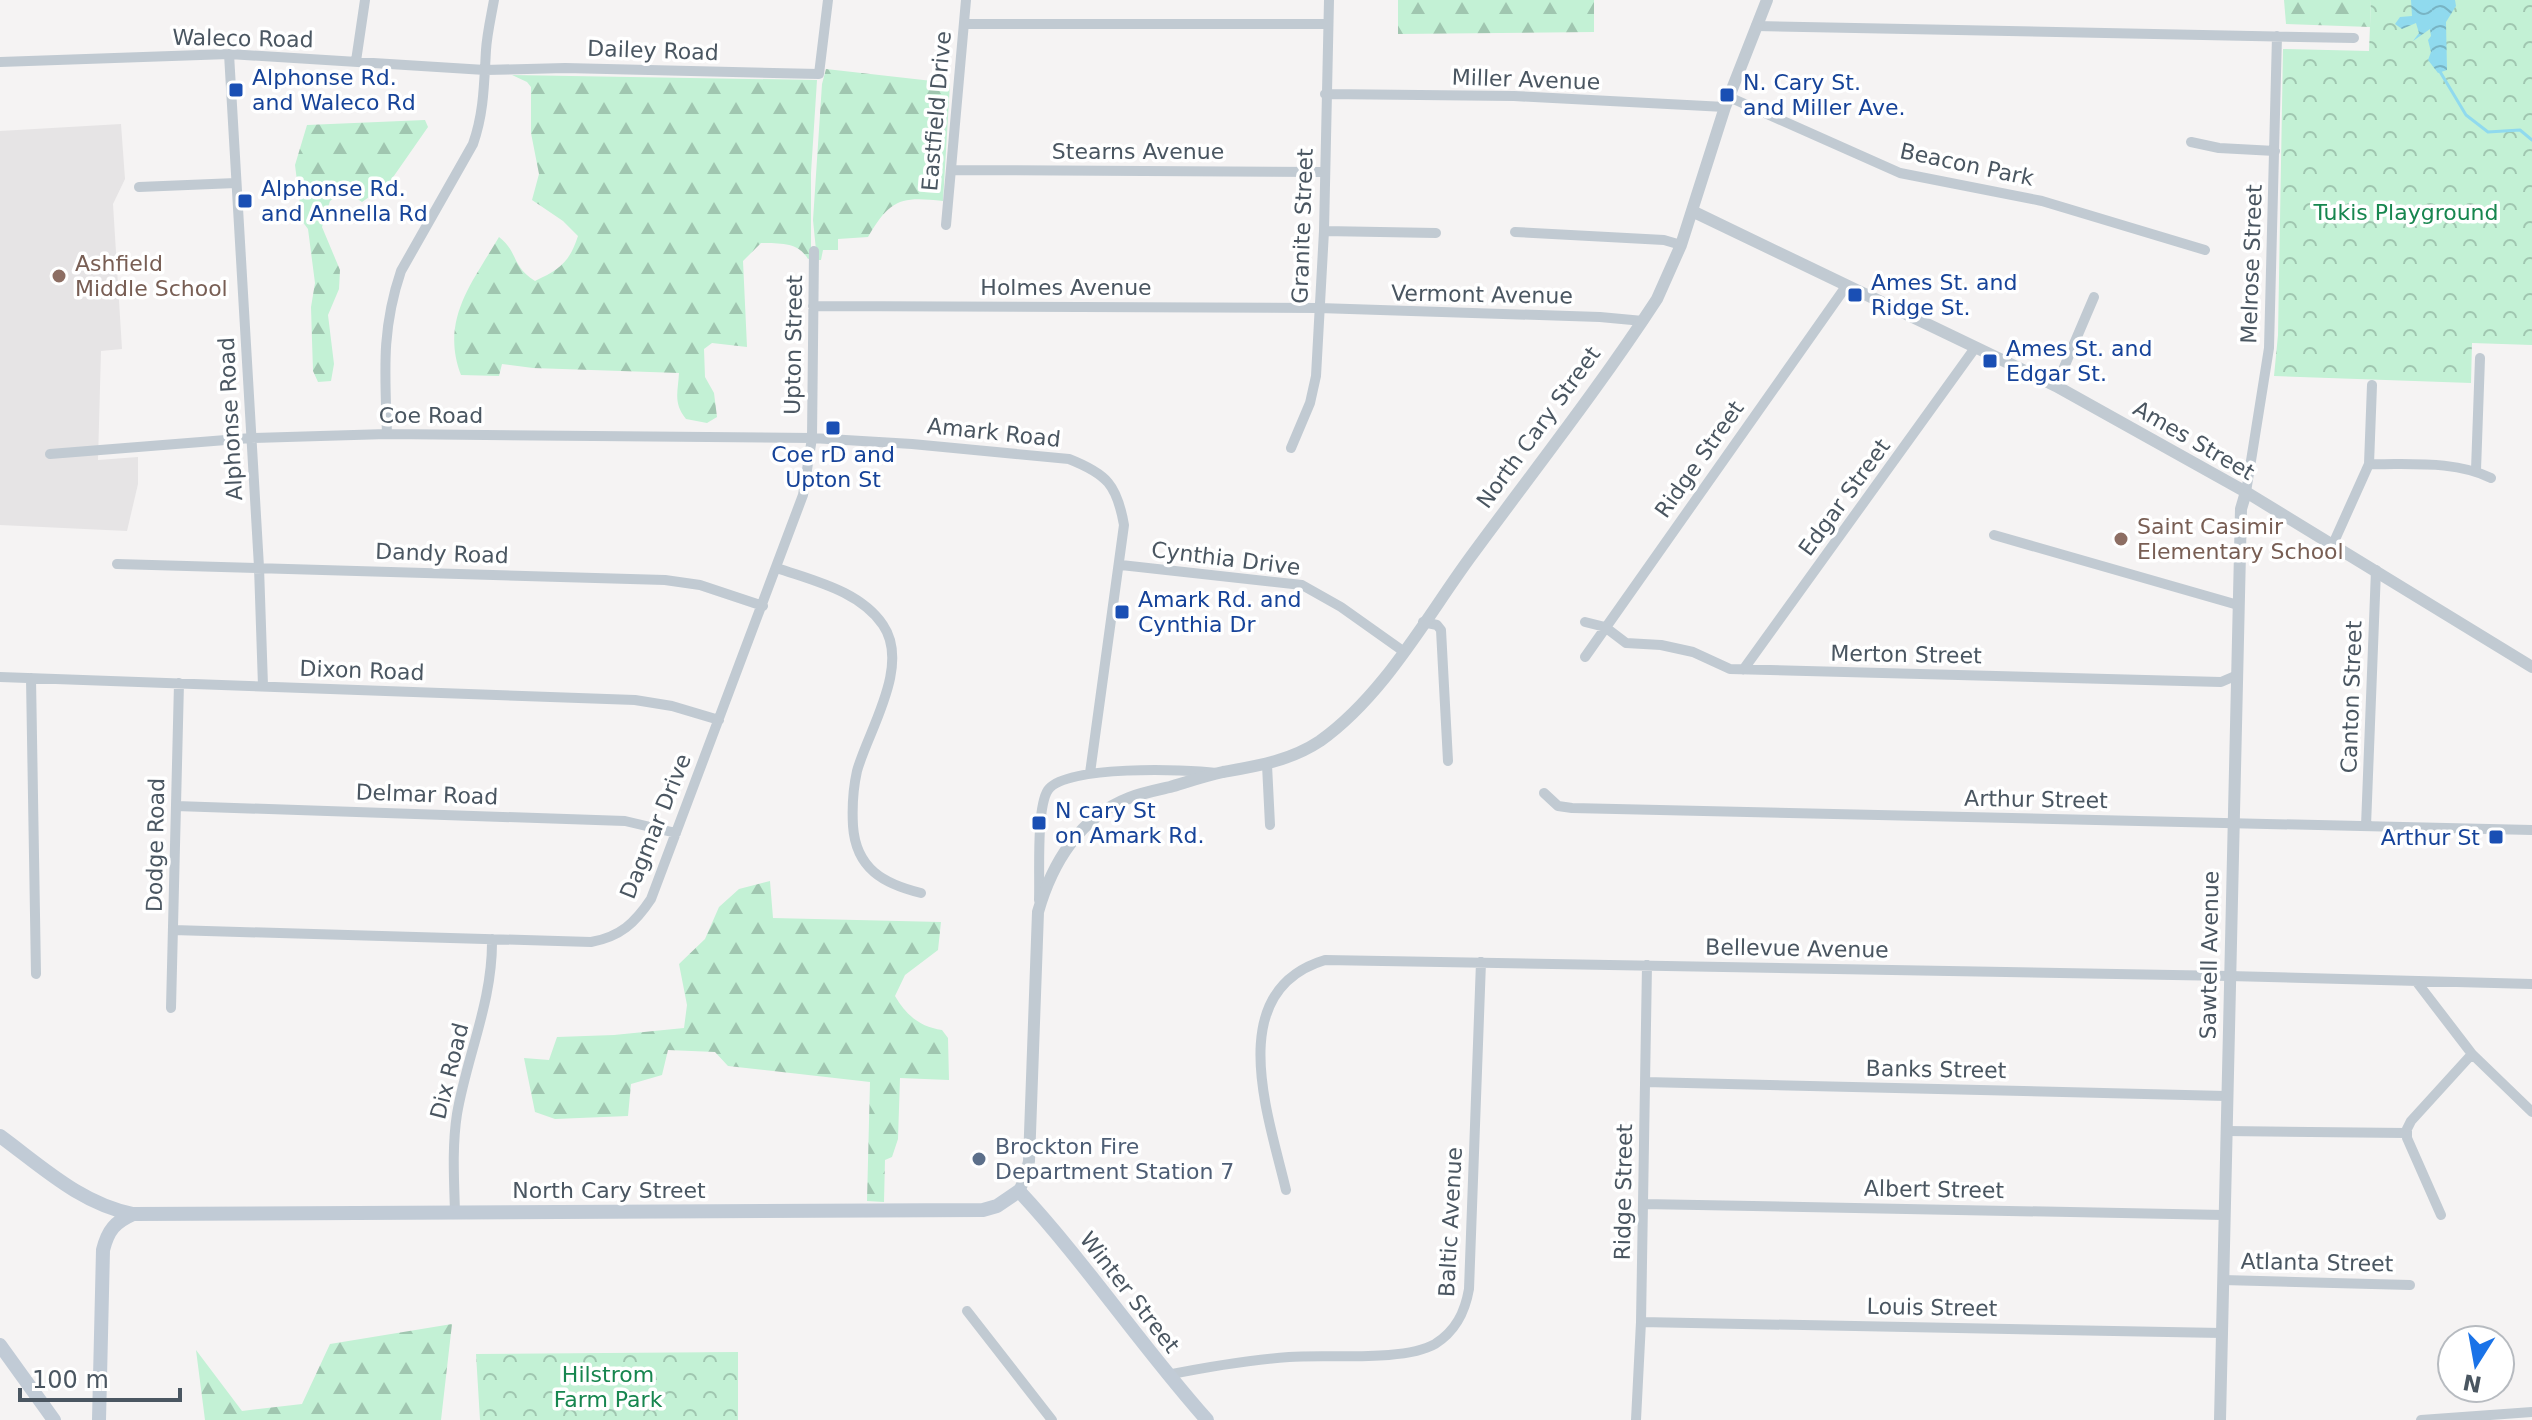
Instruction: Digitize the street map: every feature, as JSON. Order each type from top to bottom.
[{"type":"main road","name":"North Cary Street","points":[[0,1136],[80,1194],[133,1214],[983,1210],[997,1206],[1019,1191]]},
{"type":"main road","name":"Winter Street","points":[[1019,1191],[1050,1224],[1167,1375],[1207,1420]]},
{"type":"main road","points":[[99,1420],[103,1250],[115,1224],[133,1214]]},
{"type":"main road","points":[[0,1345],[54,1420]]},
{"type":"street","points":[[356,61],[365,0]]},
{"type":"street","points":[[387,434],[384,345],[394,293],[401,271],[473,144],[484,106],[486,47],[494,0]]},
{"type":"street","name":"Dailey Road","points":[[485,70],[565,68],[819,74],[828,0]]},
{"type":"street","name":"Eastfield Drive","points":[[946,225],[966,0]]},
{"type":"street","name":"Granite Street","points":[[1291,448],[1310,403],[1316,376],[1324,231],[1329,0]]},
{"type":"street","name":"North Cary Street","points":[[1038,912],[1058,861],[1098,814],[1129,798],[1293,756],[1356,712],[1657,299],[1681,245],[1727,102],[1767,0]]},
{"type":"street","points":[[964,24],[1328,24]]},
{"type":"street","points":[[1756,26],[2354,38]]},
{"type":"street","name":"Melrose Street","points":[[2246,492],[2269,348],[2277,36]]},
{"type":"street","name":"Waleco Road","points":[[0,62],[229,54],[485,70]]},
{"type":"street","name":"Alphonse Road","points":[[229,54],[263,686]]},
{"type":"street","name":"Miller Avenue","points":[[1325,94],[1727,102]]},
{"type":"street","name":"Beacon Park","points":[[1727,102],[1900,173],[2042,201],[2205,250]]},
{"type":"street","points":[[2191,142],[2219,148],[2275,151]]},
{"type":"street","name":"Stearns Avenue","points":[[952,170],[1323,172]]},
{"type":"street","points":[[139,187],[236,183]]},
{"type":"street","name":"Ames Street","points":[[1692,211],[2056,386],[2246,492],[2532,667]]},
{"type":"street","points":[[1324,231],[1436,233]]},
{"type":"street","points":[[1515,232],[1664,240],[1681,245]]},
{"type":"street","name":"Upton Street","points":[[812,438],[814,251]]},
{"type":"street","name":"Ridge Street","points":[[1585,657],[1847,285]]},
{"type":"street","points":[[2056,386],[2094,297]]},
{"type":"street","name":"Holmes Avenue","points":[[813,306],[1319,308]]},
{"type":"street","name":"Vermont Avenue","points":[[1319,308],[1643,321]]},
{"type":"street","name":"Edgar Street","points":[[1743,670],[1975,348]]},
{"type":"street","points":[[2476,470],[2480,358]]},
{"type":"street","points":[[2333,544],[2369,464],[2372,385]]},
{"type":"street","name":"Coe Road","points":[[50,454],[251,438],[387,434],[812,438]]},
{"type":"street","name":"Amark Road","points":[[812,438],[1069,459],[1093,469],[1108,480],[1119,499],[1124,525],[1121,565],[1090,773]]},
{"type":"street","name":"Dagmar Drive","points":[[173,930],[591,942],[619,934],[631,925],[651,899],[763,606],[803,495],[812,438]]},
{"type":"street","points":[[2369,464],[2458,466],[2491,478]]},
{"type":"street","name":"Sawtell Avenue","points":[[2220,1420],[2235,676],[2241,509],[2246,492]]},
{"type":"street","points":[[1994,535],[2238,605]]},
{"type":"street","name":"Dandy Road","points":[[117,564],[665,580],[700,585],[763,606]]},
{"type":"street","name":"Cynthia Drive","points":[[1121,565],[1302,585],[1341,607],[1403,651]]},
{"type":"street","points":[[777,568],[857,600],[873,613],[890,636],[892,656],[888,687],[854,785],[854,831],[857,848],[866,865],[881,880],[921,893]]},
{"type":"street","name":"Canton Street","points":[[2366,826],[2376,570]]},
{"type":"street","points":[[1423,622],[1437,625],[1441,630],[1448,761]]},
{"type":"street","name":"Merton Street","points":[[1585,622],[1605,627],[1626,643],[1671,647],[1706,657],[1730,669],[2221,682],[2235,676]]},
{"type":"street","name":"Dixon Road","points":[[0,677],[635,700],[672,706],[719,720]]},
{"type":"street","points":[[31,678],[36,974]]},
{"type":"street","name":"Dodge Road","points":[[171,1008],[179,683]]},
{"type":"street","points":[[1267,765],[1270,825]]},
{"type":"street","name":"North Cary Street","points":[[1019,1191],[1029,1161],[1042,805],[1049,789],[1061,779],[1090,773],[1193,770],[1218,773]]},
{"type":"street","name":"Arthur Street","points":[[1544,793],[1558,806],[1572,808],[2532,830]]},
{"type":"street","name":"Delmar Road","points":[[176,806],[625,821],[676,833]]},
{"type":"street","name":"Dix Road","points":[[455,1212],[457,1112],[488,994],[492,939]]},
{"type":"street","name":"Bellevue Avenue","points":[[1286,1190],[1260,1083],[1265,1022],[1278,992],[1289,977],[1302,967],[1325,960],[2532,984]]},
{"type":"street","name":"Baltic Avenue","points":[[1167,1375],[1288,1357],[1406,1354],[1436,1344],[1458,1323],[1466,1307],[1469,1289],[1481,962]]},
{"type":"street","name":"Ridge Street","points":[[1636,1420],[1641,1322],[1647,965]]},
{"type":"street","points":[[2416,981],[2472,1054],[2532,1112]]},
{"type":"street","points":[[2441,1215],[2406,1133],[2411,1121],[2472,1054]]},
{"type":"street","name":"Banks Street","points":[[1645,1082],[2226,1096]]},
{"type":"street","points":[[2226,1131],[2406,1133]]},
{"type":"street","name":"Albert Street","points":[[1643,1204],[2224,1215]]},
{"type":"street","name":"Atlanta Street","points":[[2223,1280],[2410,1285]]},
{"type":"street","points":[[967,1311],[1052,1420]]},
{"type":"street","name":"Louis Street","points":[[1641,1322],[2222,1333]]},
{"type":"street","points":[[2421,1420],[2532,1412]]},
{"type":"shaded area","name":"Ashfield Middle School","points":[[121,124],[125,179],[113,204],[122,349],[101,351],[98,460],[138,457],[138,484],[127,531],[0,525],[0,131]]},
{"type":"green space","points":[[1398,0],[1594,0],[1594,32],[1398,34]]},
{"type":"green space","points":[[2284,0],[2371,0],[2370,27],[2286,24]]},
{"type":"green space","name":"Tukis Playground","points":[[2371,0],[2532,0],[2532,345],[2472,343],[2471,383],[2274,376],[2278,335],[2283,49],[2369,51]]},
{"type":"green space","points":[[826,69],[950,83],[943,201],[917,199],[898,203],[883,215],[868,237],[838,239],[838,250],[823,250],[821,260],[817,260],[813,220],[822,84]]},
{"type":"green space","points":[[512,75],[817,80],[811,173],[811,258],[808,259],[793,246],[761,243],[743,261],[747,347],[712,343],[704,349],[705,377],[714,393],[717,417],[707,423],[686,419],[679,408],[679,373],[533,368],[502,364],[499,376],[461,375],[455,355],[457,319],[470,286],[499,237],[522,270],[535,281],[562,264],[578,236],[563,221],[532,200],[539,174],[531,133],[531,87]]},
{"type":"green space","points":[[425,120],[428,127],[389,183],[362,202],[344,190],[330,201],[322,227],[340,270],[339,289],[328,315],[334,364],[331,381],[318,382],[313,371],[311,307],[315,283],[308,229],[302,221],[295,165],[307,125]]},
{"type":"green space","points":[[770,881],[773,918],[941,922],[938,950],[905,975],[895,996],[914,1019],[942,1030],[948,1038],[949,1080],[900,1078],[898,1139],[892,1157],[885,1160],[884,1202],[867,1201],[870,1082],[728,1066],[715,1052],[668,1050],[662,1075],[631,1084],[628,1116],[555,1119],[535,1112],[524,1058],[549,1060],[557,1037],[684,1028],[687,1005],[679,964],[705,939],[719,907],[739,889]]},
{"type":"green space","points":[[452,1324],[441,1420],[205,1420],[196,1350],[242,1411],[302,1404],[330,1344]]},
{"type":"green space","name":"Hilstrom Farm Park","points":[[738,1352],[738,1420],[480,1420],[476,1354]]},
{"type":"water","points":[[2411,0],[2455,0],[2456,6],[2446,22],[2447,70],[2438,73],[2428,60],[2431,52],[2428,40],[2430,29],[2413,41],[2419,33],[2416,23],[2402,29],[2395,24],[2400,17],[2412,16]]},
{"type":"waterway","points":[[2439,70],[2466,115],[2488,132],[2520,130],[2532,140]]},
{"type":"place","name":"Alphonse Rd. and Waleco Rd","points":[[236,90]]},
{"type":"place","name":"N. Cary St. and Miller Ave.","points":[[1727,95]]},
{"type":"place","name":"Alphonse Rd. and Annella Rd","points":[[245,201]]},
{"type":"place","name":"Ashfield Middle School","points":[[59,276]]},
{"type":"place","name":"Ames St. and Ridge St.","points":[[1855,295]]},
{"type":"place","name":"Ames St. and Edgar St.","points":[[1990,361]]},
{"type":"place","name":"Coe rD and Upton St","points":[[833,428]]},
{"type":"place","name":"Saint Casimir Elementary School","points":[[2121,539]]},
{"type":"place","name":"Amark Rd. and Cynthia Dr","points":[[1122,612]]},
{"type":"place","name":"N cary St on Amark Rd.","points":[[1039,823]]},
{"type":"place","name":"Arthur St","points":[[2496,837]]},
{"type":"place","name":"Brockton Fire Department Station 7","points":[[979,1159]]}]
